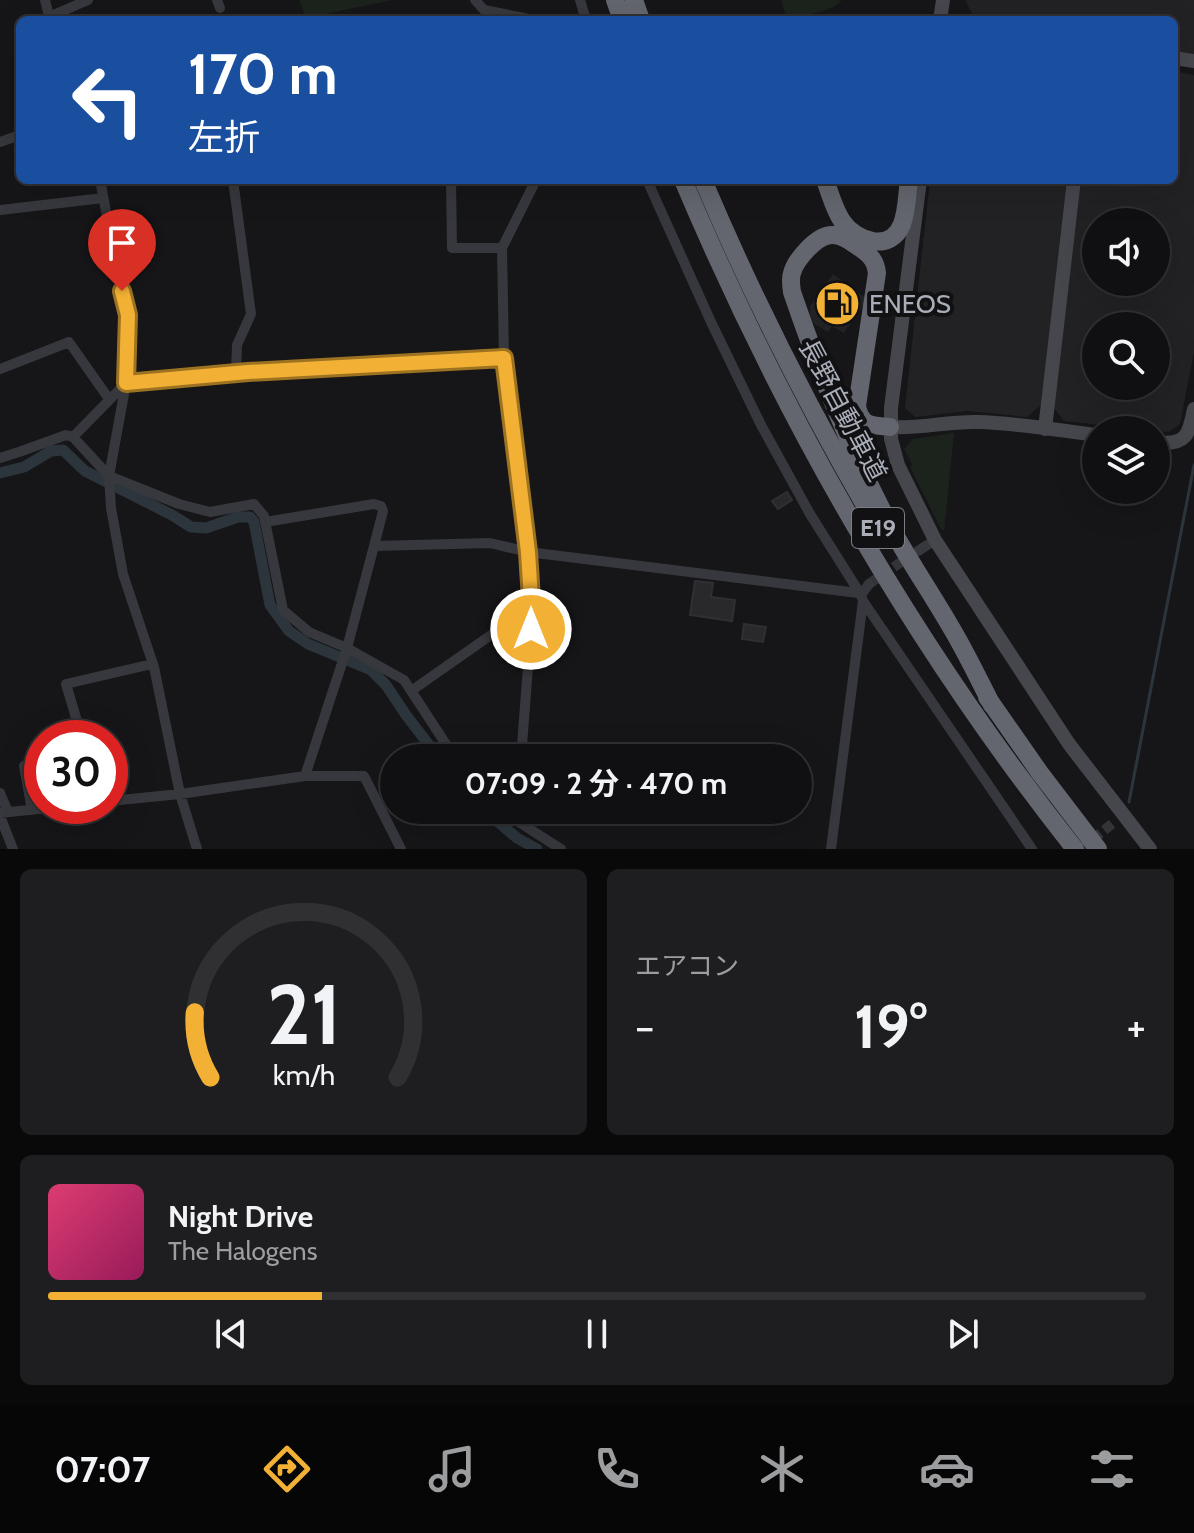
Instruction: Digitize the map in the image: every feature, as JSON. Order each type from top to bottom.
[{"type":"highway","name":"長野自動車道","points":[[685,184],[765,360],[843,504],[883,572],[978,718],[1075,849]]},
{"type":"highway","name":"長野自動車道","points":[[705,184],[782,353],[826,437],[898,561],[992,705],[1098,849]]},
{"type":"highway","points":[[827,184],[842,222],[865,240],[877,243],[892,237],[902,225],[908,184]]},
{"type":"highway","points":[[890,427],[865,423],[857,406],[876,265],[867,252],[846,239],[827,235],[814,243],[794,267],[790,281],[795,303],[843,429],[870,487],[992,705]]},
{"type":"street","points":[[55,16],[88,0]]},
{"type":"street","points":[[475,0],[481,15]]},
{"type":"street","points":[[101,184],[128,315],[126,383],[109,476],[111,508],[123,574],[152,664],[180,794],[197,849]]},
{"type":"street","points":[[234,184],[251,314],[237,345],[236,373]]},
{"type":"street","points":[[451,184],[452,248],[502,248]]},
{"type":"street","points":[[522,744],[532,615],[528,552],[504,358],[502,248],[534,184]]},
{"type":"street","points":[[649,184],[761,425],[810,514],[860,596],[1032,849]]},
{"type":"street","points":[[920,184],[890,427],[898,465],[935,540],[1118,818],[1150,849]]},
{"type":"street","points":[[1045,429],[1074,184]]},
{"type":"street","points":[[0,209],[103,198]]},
{"type":"street","points":[[0,369],[69,342],[109,399]]},
{"type":"street","points":[[73,437],[126,383],[236,373],[504,358]]},
{"type":"street","points":[[1170,443],[1186,436],[1194,409]]},
{"type":"street","points":[[890,427],[980,422],[1082,433]]},
{"type":"street","points":[[0,458],[66,435],[73,437],[109,476],[179,504],[210,512],[254,504],[264,516],[283,610],[309,632],[347,648],[404,680],[446,744]]},
{"type":"street","points":[[265,522],[374,504],[381,506],[383,511],[347,648],[305,776]]},
{"type":"street","points":[[918,551],[935,540]]},
{"type":"street","points":[[374,546],[490,543],[528,552],[860,596]]},
{"type":"street","points":[[831,849],[860,596],[869,584]]},
{"type":"street","points":[[411,691],[501,628],[531,629]]},
{"type":"street","points":[[77,720],[66,684],[152,664]]},
{"type":"street","points":[[128,799],[305,776],[364,776],[401,849]]},
{"type":"street","points":[[0,793],[13,849]]},
{"type":"street","points":[[3,814],[24,811]]},
{"type":"street","points":[[528,824],[561,849]]},
{"type":"shaded area","points":[[299,0],[392,0],[316,16],[305,16]]},
{"type":"shaded area","points":[[781,0],[842,0],[834,7],[806,16],[785,13]]},
{"type":"shaded area","points":[[965,0],[1194,0],[1194,54],[1178,52],[1178,16],[972,16]]},
{"type":"shaded area","points":[[1178,72],[1194,75],[1194,352],[1180,424],[1170,431],[1170,416],[1082,416],[1082,423],[1064,421],[1054,408],[1081,184],[1178,184]]},
{"type":"shaded area","points":[[930,184],[1067,184],[1041,405],[1027,417],[968,411],[915,417],[905,408]]},
{"type":"shaded area","name":"ENEOS","points":[[833,274],[867,299],[844,333],[832,326],[828,332],[809,321],[810,306]]},
{"type":"shaded area","points":[[954,433],[944,531],[911,469],[912,464],[904,449],[913,439]]},
{"type":"building","points":[[833,283],[860,303],[854,317],[824,295]]},
{"type":"building","points":[[787,492],[792,500],[778,509],[772,501]]},
{"type":"building","points":[[695,581],[713,583],[711,597],[735,600],[732,621],[690,615]]},
{"type":"building","points":[[744,624],[766,627],[763,642],[742,639]]},
{"type":"waterway","points":[[0,473],[24,467],[51,451],[63,450],[85,471],[191,527],[206,528],[238,517],[250,517],[254,522],[270,605],[289,631],[308,644],[371,670],[386,685],[428,744]]},
{"type":"waterway","points":[[1129,802],[1194,465]]},
{"type":"waterway","points":[[500,824],[537,849]]},
{"type":"tunnel","points":[[869,584],[910,556]]},
{"type":"tunnel","points":[[1081,849],[1113,823]]},
{"type":"place","name":"ENEOS","points":[[838,304]]},
{"type":"route","points":[[122,291],[128,315],[126,383],[248,372],[504,358],[528,552],[531,629]]}]
